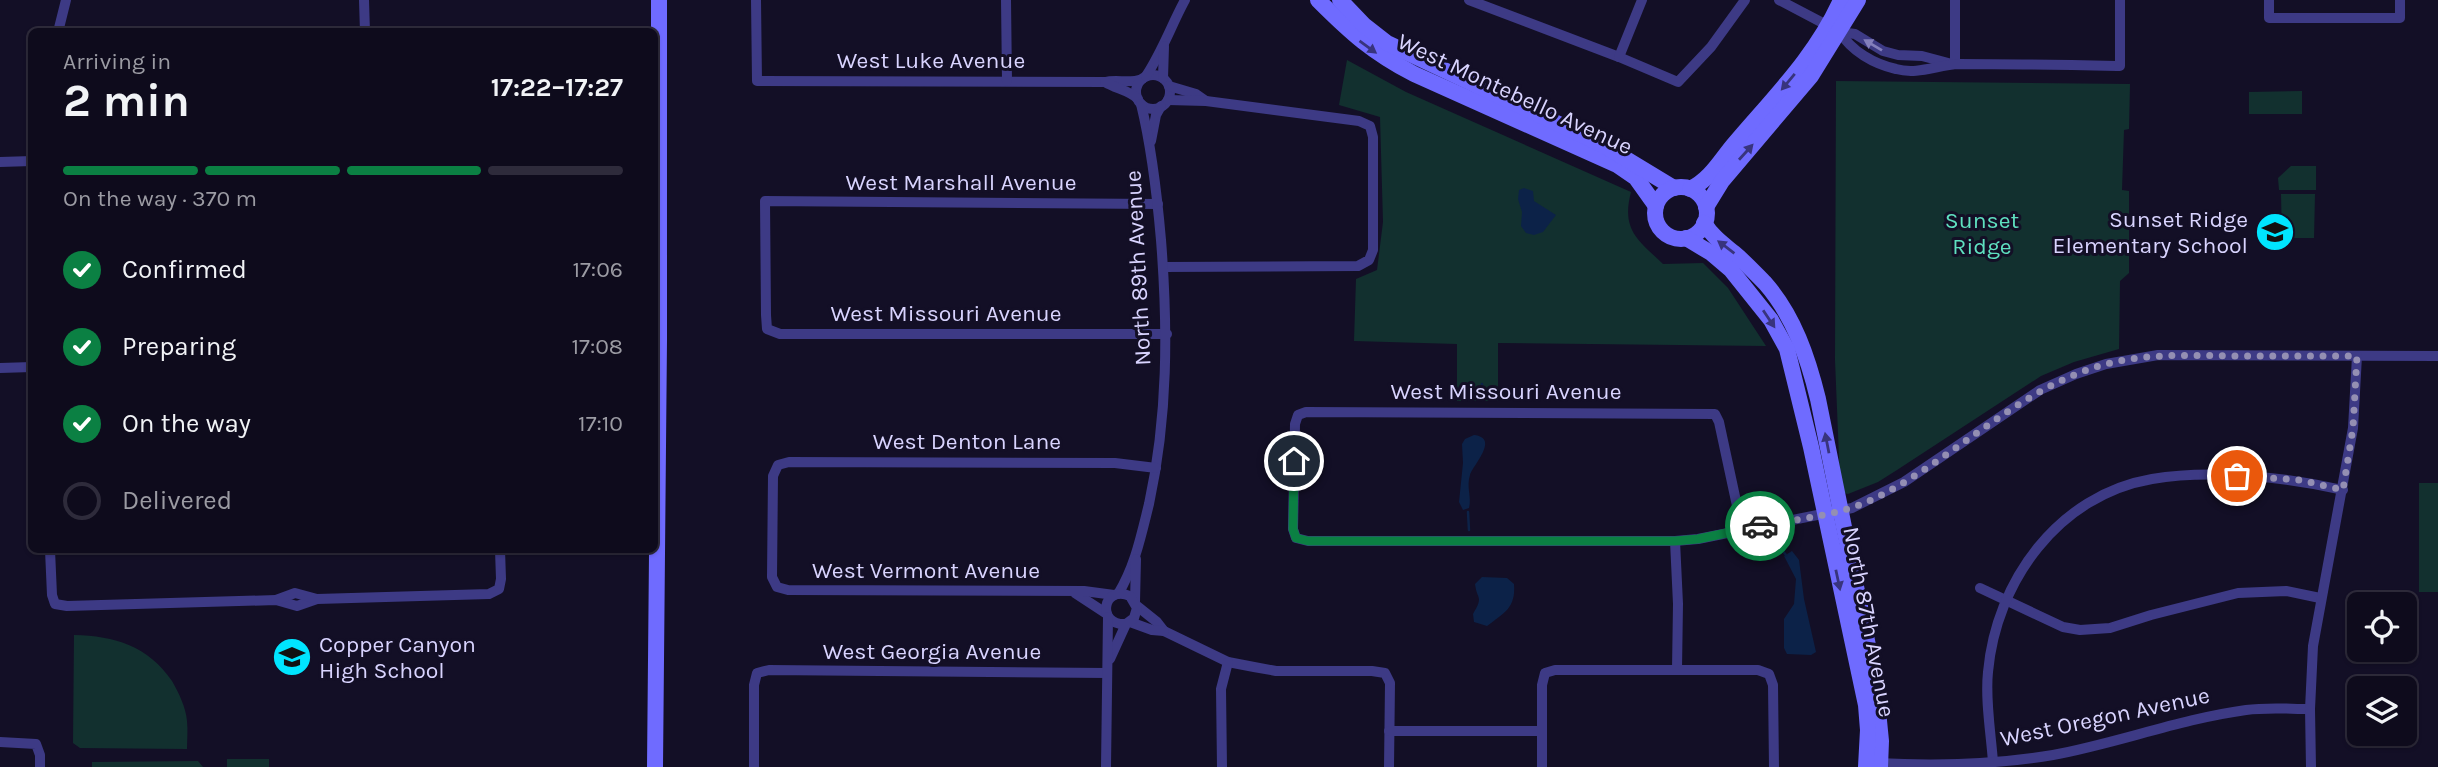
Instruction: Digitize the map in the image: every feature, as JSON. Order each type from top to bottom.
[{"type":"street","points":[[59,28],[66,0]]},
{"type":"street","points":[[364,0],[365,28]]},
{"type":"street","points":[[658,70],[659,0]]},
{"type":"street","name":"West Luke Avenue","points":[[756,0],[757,81],[1135,82],[1144,78]]},
{"type":"street","points":[[1006,0],[1007,81]]},
{"type":"street","points":[[1163,267],[1358,266],[1369,260],[1373,250],[1373,137],[1370,126],[1359,121],[1206,101],[1164,103],[1151,108],[1140,101],[1137,89],[1164,46],[1185,0]]},
{"type":"street","name":"West Montebello Avenue","points":[[1318,0],[1358,40],[1384,59],[1617,166],[1636,178],[1656,206]]},
{"type":"street","name":"West Montebello Avenue","points":[[1340,0],[1364,25],[1387,43],[1603,145],[1682,188]]},
{"type":"street","points":[[1469,0],[1678,82],[1711,47],[1745,0]]},
{"type":"street","points":[[1619,57],[1642,0]]},
{"type":"street","points":[[1779,0],[1833,29],[1855,34],[1884,51],[1955,64],[2120,66],[2120,0]]},
{"type":"street","points":[[1841,0],[1833,29],[1811,76],[1722,181],[1694,235],[1686,238],[1672,237],[1661,229],[1655,218],[1656,206],[1662,194],[1682,188],[1712,173],[1734,144],[1791,79],[1813,52],[1833,29],[1858,0]]},
{"type":"street","points":[[1955,0],[1955,64]]},
{"type":"street","points":[[2269,0],[2269,18],[2400,18],[2400,0]]},
{"type":"street","points":[[1833,29],[1848,45],[1874,61],[1896,69],[1921,72],[1955,64]]},
{"type":"street","points":[[1164,46],[1164,103]]},
{"type":"street","points":[[1904,70],[1905,55]]},
{"type":"street","points":[[1144,78],[1152,75],[1206,101]]},
{"type":"street","name":"West Luke Avenue","points":[[1105,82],[1114,88],[1133,93],[1140,101]]},
{"type":"street","name":"North 89th Avenue","points":[[1136,604],[1136,558],[1156,468],[1163,421],[1167,334],[1151,141],[1140,101]]},
{"type":"street","name":"North 89th Avenue","points":[[1151,141],[1156,115],[1164,103]]},
{"type":"street","points":[[0,162],[28,161]]},
{"type":"street","points":[[1682,188],[1703,199],[1705,215]]},
{"type":"street","name":"West Marshall Avenue","points":[[767,329],[765,201],[1158,204]]},
{"type":"street","name":"North 87th Avenue","points":[[1705,215],[1719,242],[1766,285],[1798,335],[1809,362],[1818,399],[1832,512]]},
{"type":"street","name":"North 87th Avenue","points":[[1686,238],[1712,253],[1731,270],[1771,320],[1787,349],[1864,619],[1881,732],[1873,765]]},
{"type":"street","name":"West Missouri Avenue","points":[[767,329],[780,334],[1167,334]]},
{"type":"street","points":[[1677,669],[1675,541],[1698,539],[1832,512],[1871,500],[1904,482],[2040,390],[2098,366],[2158,355],[2438,356]]},
{"type":"street","points":[[2311,767],[2313,646],[2353,428],[2357,356]]},
{"type":"street","points":[[0,368],[28,367]]},
{"type":"street","name":"West Missouri Avenue","points":[[1675,541],[1308,541],[1296,538],[1293,529],[1295,424],[1298,415],[1306,412],[1715,414],[1742,529]]},
{"type":"street","name":"West Denton Lane","points":[[777,587],[772,577],[773,476],[778,465],[789,462],[1115,463],[1156,468]]},
{"type":"street","points":[[1993,762],[1987,674],[1994,630],[2004,600],[2027,559],[2061,523],[2101,496],[2152,479],[2237,476],[2300,480],[2343,490]]},
{"type":"street","points":[[50,553],[52,595],[55,604],[67,606],[276,600],[297,606],[317,599],[489,594],[499,589],[500,553]]},
{"type":"street","points":[[655,767],[656,553]]},
{"type":"street","name":"North 89th Avenue","points":[[1116,595],[1136,558]]},
{"type":"street","name":"West Vermont Avenue","points":[[777,587],[789,590],[1084,591],[1116,595]]},
{"type":"street","points":[[1980,588],[2063,627],[2080,629],[2109,628],[2238,593],[2286,592],[2320,598]]},
{"type":"street","points":[[1075,593],[1117,624],[1128,623],[1164,631],[1227,662],[1276,671],[1385,673],[1390,683],[1389,767]]},
{"type":"street","points":[[1106,767],[1108,601],[1116,595],[1126,594],[1164,631]]},
{"type":"street","points":[[1107,667],[1128,623],[1137,613],[1136,604]]},
{"type":"street","points":[[1222,767],[1221,690],[1227,662]]},
{"type":"street","name":"West Georgia Avenue","points":[[754,767],[754,685],[757,673],[769,670],[1107,667]]},
{"type":"street","points":[[1542,767],[1542,685],[1545,673],[1555,670],[1677,669],[1758,670],[1769,674],[1773,685],[1774,767]]},
{"type":"street","name":"West Oregon Avenue","points":[[1873,765],[1993,762],[2074,750],[2218,714],[2250,709],[2310,709]]},
{"type":"street","points":[[1389,731],[1542,731]]},
{"type":"street","points":[[0,742],[36,744],[40,767]]},
{"type":"green space","points":[[1347,60],[1406,92],[1631,192],[1628,216],[1639,241],[1663,264],[1703,263],[1728,288],[1766,346],[1498,343],[1498,401],[1457,401],[1457,344],[1354,341],[1356,279],[1377,270],[1383,222],[1380,117],[1339,105]]},
{"type":"green space","name":"Sunset Ridge","points":[[1836,81],[2130,84],[2129,129],[2124,130],[2122,190],[2129,191],[2129,273],[2120,281],[2119,349],[2074,362],[2041,376],[1878,482],[1848,494],[1844,493],[1840,482],[1835,360]]},
{"type":"green space","points":[[2302,91],[2302,114],[2249,114],[2249,92]]},
{"type":"green space","points":[[2291,166],[2316,166],[2316,190],[2279,190],[2278,178]]},
{"type":"green space","points":[[2281,194],[2315,194],[2314,238],[2282,238]]},
{"type":"green space","points":[[2419,483],[2438,483],[2438,592],[2419,592]]},
{"type":"green space","points":[[74,635],[103,638],[129,645],[163,669],[184,706],[187,749],[80,748],[73,743]]},
{"type":"green space","points":[[227,759],[269,759],[269,767],[227,767]]},
{"type":"green space","points":[[198,761],[203,767],[92,767],[92,762]]},
{"type":"water","points":[[1524,188],[1533,191],[1534,201],[1556,215],[1543,232],[1534,235],[1526,233],[1521,226],[1522,212],[1518,199],[1519,190]]},
{"type":"water","points":[[1474,435],[1485,441],[1485,446],[1470,475],[1469,508],[1463,510],[1459,502],[1462,444],[1465,439]]},
{"type":"water","points":[[1792,551],[1799,560],[1804,599],[1816,652],[1811,655],[1787,654],[1784,648],[1784,619],[1794,604],[1796,579],[1784,556]]},
{"type":"water","points":[[1482,577],[1507,578],[1514,584],[1511,604],[1487,626],[1474,622],[1473,614],[1479,601],[1475,584]]},
{"type":"waterway","points":[[1482,384],[1482,400]]},
{"type":"waterway","points":[[1468,512],[1469,530]]},
{"type":"waterway","points":[[1772,535],[1786,555]]},
{"type":"way so far","points":[[1760,526],[1852,508],[1871,500],[1904,482],[2040,390],[2091,368],[2158,355],[2357,356],[2353,428],[2343,490],[2300,480],[2237,476]]},
{"type":"place","name":"Sunset Ridge Elementary School","points":[[2275,232]]},
{"type":"place","name":"Copper Canyon High School","points":[[292,657]]},
{"type":"route","points":[[1294,461],[1293,529],[1296,538],[1308,541],[1675,541],[1760,526]]}]
